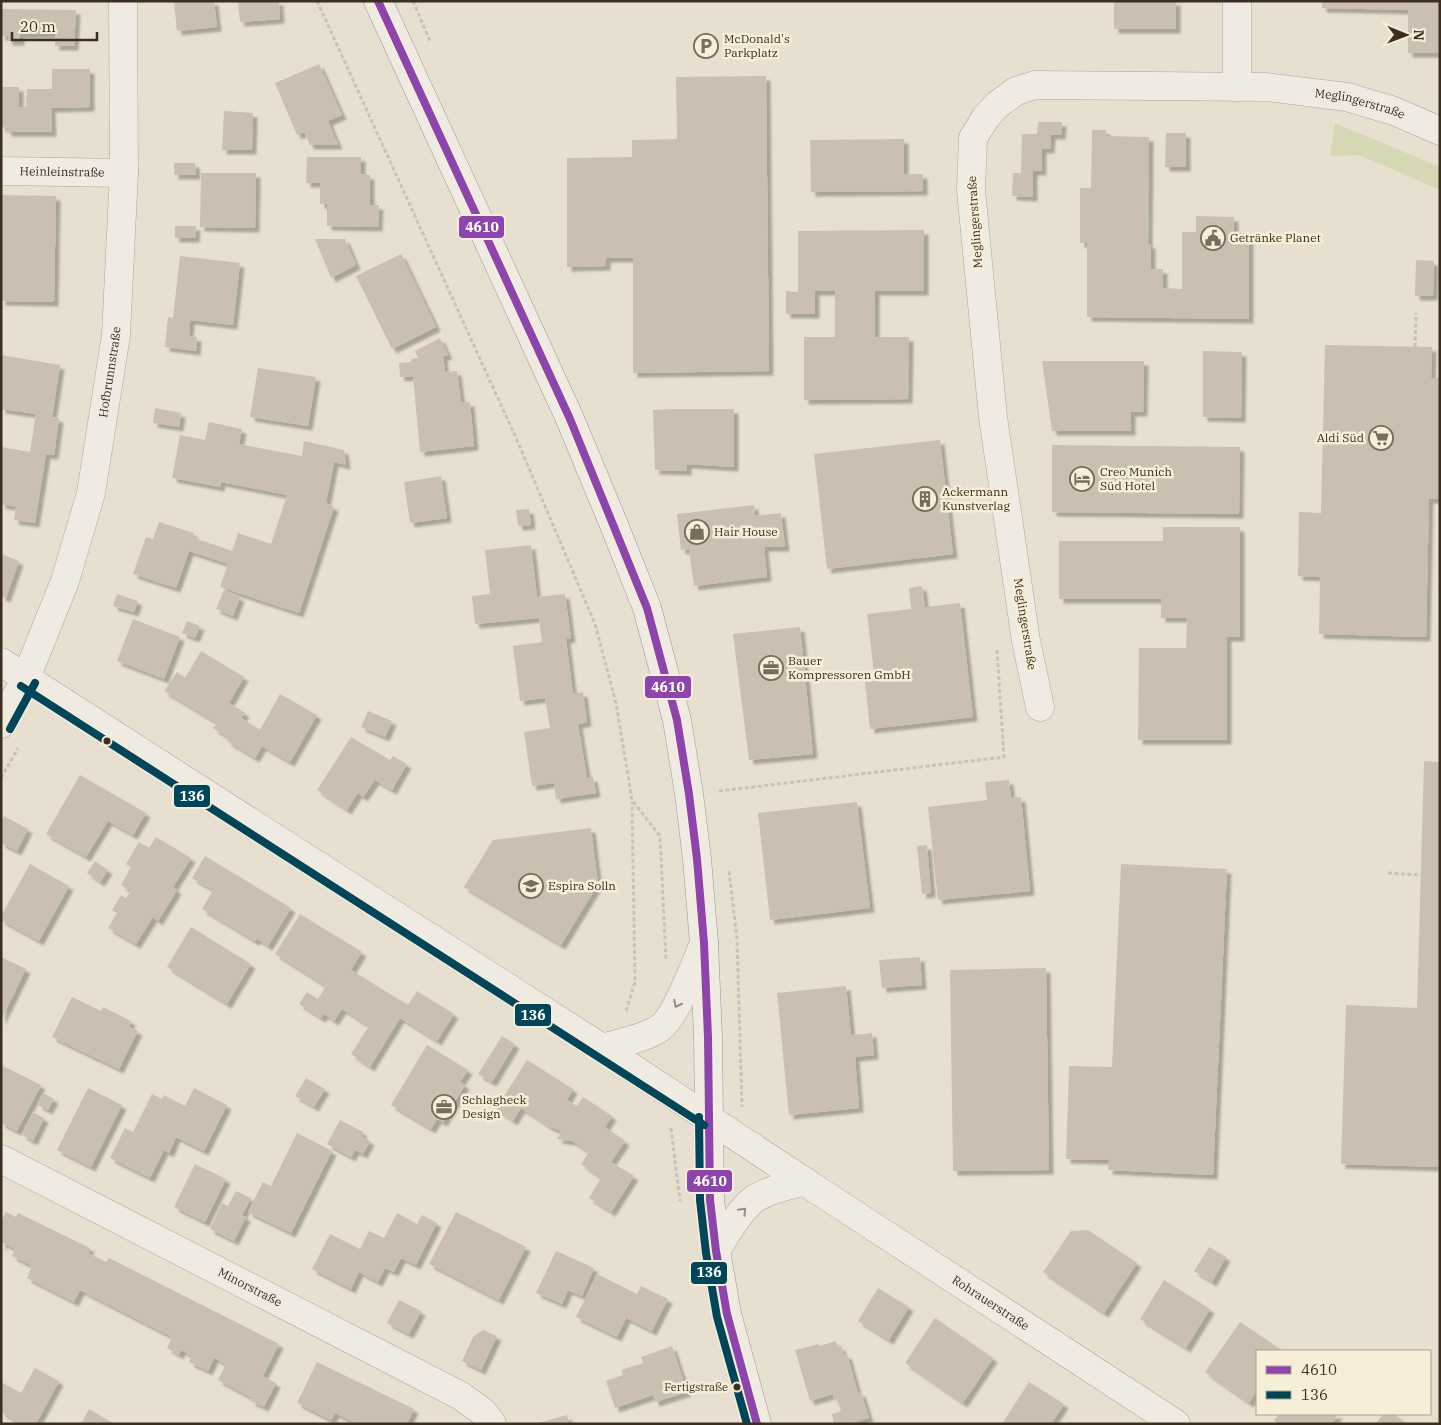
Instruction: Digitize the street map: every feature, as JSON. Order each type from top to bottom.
[{"type":"street","name":"Hofbrunnstraße","points":[[1,724],[26,678],[65,581],[91,493],[116,335],[124,173],[123,1]]},
{"type":"street","points":[[378,1],[570,419],[647,608],[677,720],[689,794],[704,943],[708,1036],[710,1200],[716,1251],[727,1314],[757,1424]]},
{"type":"street","points":[[1237,1],[1237,88]]},
{"type":"street","name":"Meglingerstraße","points":[[1040,707],[1026,641],[993,417],[970,190],[973,138],[986,117],[996,105],[1016,91],[1035,85],[1266,87],[1347,97],[1394,111],[1440,131]]},
{"type":"street","name":"Heinleinstraße","points":[[1,170],[124,173]]},
{"type":"street","points":[[1,662],[709,1117]]},
{"type":"street","points":[[602,1048],[645,1035],[662,1027],[672,1014],[684,990],[704,943]]},
{"type":"street","name":"Rohrauerstraße","points":[[709,1117],[804,1182],[1176,1424]]},
{"type":"street","name":"Minorstraße","points":[[1,1159],[461,1396],[483,1412],[492,1424]]},
{"type":"street","points":[[716,1251],[738,1216],[755,1198],[804,1182]]},
{"type":"path","points":[[318,1],[517,440],[595,624],[616,703],[632,800],[635,982],[624,1019]]},
{"type":"path","points":[[1415,347],[1416,313]]},
{"type":"path","points":[[719,791],[1004,757],[997,650],[1026,641]]},
{"type":"path","points":[[632,800],[660,836],[666,969]]},
{"type":"path","points":[[1388,873],[1421,875]]},
{"type":"path","points":[[741,1097],[744,1141]]},
{"type":"green space","points":[[1335,123],[1440,167],[1440,190],[1359,155],[1330,156]]},
{"type":"building","points":[[174,1],[214,1],[217,27],[177,31]]},
{"type":"building","points":[[238,1],[279,1],[280,19],[240,22]]},
{"type":"building","points":[[1114,1],[1176,1],[1176,29],[1114,29]]},
{"type":"building","points":[[1322,1],[1440,1],[1440,53],[1408,53],[1408,10],[1322,8]]},
{"type":"building","points":[[1,9],[76,10],[74,46],[55,46],[55,34],[20,34],[20,41],[8,41],[8,36],[1,36]]},
{"type":"building","points":[[319,64],[342,115],[328,121],[338,145],[310,145],[304,132],[297,135],[275,83]]},
{"type":"building","points":[[52,69],[90,69],[90,107],[51,108],[52,132],[7,132],[7,128],[1,127],[1,87],[19,87],[19,107],[26,107],[27,89],[52,89]]},
{"type":"building","points":[[766,76],[769,371],[633,373],[633,258],[606,258],[606,266],[567,267],[567,158],[632,157],[632,140],[677,139],[676,77]]},
{"type":"building","points":[[224,111],[253,113],[252,150],[222,150]]},
{"type":"building","points":[[1038,122],[1062,122],[1061,135],[1051,135],[1050,149],[1042,149],[1042,171],[1033,171],[1033,197],[1012,196],[1013,173],[1021,173],[1022,134],[1037,134]]},
{"type":"building","points":[[1092,130],[1106,130],[1106,136],[1149,137],[1148,244],[1151,244],[1151,269],[1163,269],[1163,288],[1182,289],[1182,232],[1196,232],[1196,216],[1234,217],[1234,233],[1249,233],[1249,319],[1087,317],[1087,243],[1080,243],[1080,188],[1091,188]]},
{"type":"building","points":[[1166,133],[1186,133],[1186,167],[1165,167]]},
{"type":"building","points":[[904,139],[904,174],[923,174],[923,191],[811,192],[810,140]]},
{"type":"building","points":[[307,157],[361,157],[361,174],[370,175],[370,205],[379,205],[378,227],[327,226],[327,204],[320,204],[320,183],[306,183]]},
{"type":"building","points":[[174,163],[195,163],[196,175],[174,175]]},
{"type":"building","points":[[201,173],[256,173],[255,228],[200,227]]},
{"type":"building","points":[[1,195],[56,196],[54,302],[1,301]]},
{"type":"building","points":[[175,226],[196,226],[195,238],[175,238]]},
{"type":"building","points":[[924,230],[924,291],[875,291],[875,337],[909,337],[908,399],[804,400],[804,337],[835,337],[835,291],[815,291],[815,314],[786,314],[786,291],[798,292],[798,231]]},
{"type":"building","points":[[315,239],[345,239],[356,265],[331,278]]},
{"type":"building","points":[[401,254],[436,327],[392,349],[356,276]]},
{"type":"building","points":[[180,256],[240,263],[233,325],[190,320],[189,336],[197,337],[196,351],[165,347],[168,317],[173,318]]},
{"type":"building","points":[[1416,260],[1434,261],[1433,296],[1415,296]]},
{"type":"building","points":[[440,338],[448,355],[443,356],[445,372],[457,371],[461,402],[470,402],[474,446],[420,452],[413,376],[400,377],[399,363],[411,362],[411,359],[418,358],[415,351]]},
{"type":"building","name":"Aldi Süd","points":[[1325,345],[1432,347],[1431,378],[1440,378],[1440,499],[1429,499],[1426,637],[1319,634],[1320,577],[1298,576],[1299,512],[1321,513]]},
{"type":"building","points":[[1203,351],[1242,352],[1241,418],[1203,417]]},
{"type":"building","points":[[1,355],[60,365],[52,417],[59,418],[54,455],[46,454],[35,523],[14,520],[16,507],[1,504],[1,447],[30,452],[36,414],[1,409]]},
{"type":"building","points":[[1042,361],[1144,361],[1143,412],[1131,412],[1131,431],[1052,431]]},
{"type":"building","points":[[258,368],[316,377],[308,426],[250,417]]},
{"type":"building","points":[[155,408],[181,413],[179,427],[153,423]]},
{"type":"building","points":[[734,409],[734,467],[687,464],[687,471],[655,470],[653,410]]},
{"type":"building","points":[[209,422],[242,429],[239,444],[302,456],[304,441],[344,450],[346,465],[334,462],[326,503],[334,507],[299,613],[220,587],[228,564],[189,551],[176,588],[133,574],[146,537],[153,539],[159,522],[194,533],[192,537],[232,551],[238,533],[271,544],[287,495],[221,482],[220,487],[172,478],[180,435],[205,440]]},
{"type":"building","points":[[940,440],[953,554],[827,569],[814,454]]},
{"type":"building","points":[[1052,445],[1240,447],[1239,514],[1052,512]]},
{"type":"building","points":[[441,476],[447,518],[410,523],[404,482]]},
{"type":"building","points":[[754,505],[755,516],[781,513],[785,547],[764,547],[767,577],[694,586],[689,549],[681,550],[677,514]]},
{"type":"building","points":[[529,509],[531,525],[518,526],[516,510]]},
{"type":"building","points":[[1163,527],[1240,527],[1240,637],[1227,637],[1227,740],[1138,740],[1139,648],[1186,648],[1187,618],[1161,618],[1161,599],[1059,599],[1059,541],[1163,541]]},
{"type":"building","points":[[531,545],[537,597],[565,594],[571,638],[566,639],[573,694],[583,692],[587,722],[578,724],[587,778],[593,777],[596,793],[556,799],[554,783],[532,786],[524,732],[550,728],[545,698],[520,701],[513,646],[542,642],[539,618],[475,624],[472,596],[490,594],[485,550]]},
{"type":"building","points":[[1,554],[19,561],[6,598],[1,596]]},
{"type":"building","points":[[922,586],[925,607],[960,603],[973,717],[870,729],[865,682],[875,681],[867,614],[911,609],[909,588]]},
{"type":"building","points":[[224,590],[240,597],[233,616],[216,609]]},
{"type":"building","points":[[117,594],[138,601],[134,612],[113,606]]},
{"type":"building","points":[[133,619],[180,637],[164,679],[117,661]]},
{"type":"building","points":[[187,621],[200,626],[195,638],[182,633]]},
{"type":"building","name":"Bauer Kompressoren GmbH","points":[[800,627],[813,754],[749,760],[733,634]]},
{"type":"building","points":[[201,651],[244,677],[229,703],[245,713],[241,718],[260,730],[280,694],[317,715],[290,762],[262,746],[255,758],[227,741],[229,738],[213,728],[217,723],[164,691],[177,672],[185,678]]},
{"type":"building","points":[[368,711],[392,721],[385,737],[361,727]]},
{"type":"building","points":[[351,737],[390,760],[393,756],[407,764],[392,790],[375,780],[363,797],[358,793],[347,810],[317,790]]},
{"type":"building","points":[[1424,761],[1440,762],[1440,1167],[1341,1164],[1346,1005],[1417,1008]]},
{"type":"building","points":[[80,775],[146,813],[133,835],[108,821],[86,857],[46,834]]},
{"type":"building","points":[[1009,780],[1011,798],[1021,797],[1030,891],[938,900],[928,807],[987,800],[985,782]]},
{"type":"building","points":[[857,802],[870,908],[770,920],[758,813]]},
{"type":"building","points":[[4,816],[28,829],[17,851],[1,843],[1,822]]},
{"type":"building","name":"Espira Solln","points":[[591,828],[598,884],[561,945],[464,887],[493,840]]},
{"type":"building","points":[[156,837],[191,858],[173,887],[177,890],[158,921],[153,917],[136,944],[108,928],[117,913],[112,910],[121,895],[126,898],[131,891],[121,885],[131,867],[126,864],[139,842],[149,848]]},
{"type":"building","points":[[927,845],[931,893],[922,894],[917,846]]},
{"type":"building","points":[[205,856],[291,908],[268,946],[257,939],[255,941],[202,909],[213,890],[192,878]]},
{"type":"building","points":[[95,861],[108,870],[100,882],[87,873]]},
{"type":"building","points":[[30,864],[69,886],[39,941],[1,920],[1,916]]},
{"type":"building","points":[[1121,864],[1227,869],[1213,1175],[1108,1170],[1109,1160],[1066,1159],[1069,1066],[1112,1067]]},
{"type":"building","points":[[300,914],[362,952],[351,970],[408,1005],[417,991],[454,1014],[437,1041],[400,1018],[370,1067],[351,1054],[369,1026],[342,1009],[334,1021],[324,1014],[321,1018],[299,1004],[307,992],[318,999],[326,986],[275,954]]},
{"type":"building","points":[[191,927],[251,964],[227,1004],[167,967]]},
{"type":"building","points":[[1,957],[26,969],[1,1020]]},
{"type":"building","points":[[920,957],[922,985],[882,988],[879,960]]},
{"type":"building","points":[[1046,968],[1049,1170],[953,1171],[950,970]]},
{"type":"building","points":[[846,986],[851,1035],[872,1033],[874,1055],[855,1057],[859,1108],[789,1115],[777,993]]},
{"type":"building","points":[[72,997],[101,1011],[103,1007],[131,1021],[129,1027],[138,1031],[119,1069],[52,1037]]},
{"type":"building","points":[[502,1036],[515,1044],[492,1082],[478,1074]]},
{"type":"building","points":[[427,1045],[468,1070],[460,1082],[465,1085],[443,1122],[437,1119],[431,1129],[391,1105]]},
{"type":"building","points":[[527,1060],[573,1089],[567,1100],[577,1106],[583,1097],[612,1116],[605,1127],[625,1141],[611,1162],[634,1176],[611,1212],[589,1198],[601,1178],[581,1164],[589,1152],[572,1141],[557,1139],[562,1131],[550,1127],[521,1108],[513,1121],[496,1109]]},
{"type":"building","points":[[1,1065],[41,1085],[17,1131],[1,1123]]},
{"type":"building","points":[[306,1078],[325,1089],[314,1107],[295,1096]]},
{"type":"building","points":[[88,1088],[122,1105],[91,1167],[57,1150]]},
{"type":"building","points":[[194,1088],[227,1105],[204,1151],[176,1137],[169,1153],[164,1150],[150,1178],[110,1158],[125,1128],[133,1132],[152,1094],[162,1099],[164,1095],[185,1106]]},
{"type":"building","points":[[43,1093],[54,1099],[48,1110],[38,1105]]},
{"type":"building","points":[[33,1112],[44,1118],[33,1141],[22,1135]]},
{"type":"building","points":[[340,1120],[363,1132],[361,1136],[370,1141],[363,1154],[355,1150],[351,1157],[327,1144]]},
{"type":"building","points":[[297,1133],[332,1151],[291,1233],[248,1212],[263,1182],[271,1186]]},
{"type":"building","points":[[195,1164],[226,1179],[205,1222],[174,1207]]},
{"type":"building","points":[[236,1191],[251,1198],[242,1215],[246,1217],[234,1241],[210,1229],[222,1203],[228,1206]]},
{"type":"building","points":[[6,1212],[16,1217],[18,1213],[90,1248],[88,1253],[106,1262],[109,1258],[279,1344],[263,1376],[276,1383],[264,1407],[251,1401],[252,1398],[218,1380],[226,1364],[214,1358],[208,1371],[189,1362],[192,1356],[181,1350],[179,1355],[167,1348],[172,1337],[80,1290],[74,1302],[27,1278],[32,1266],[12,1256],[15,1249],[3,1243],[1,1246],[1,1221]]},
{"type":"building","points":[[456,1212],[526,1247],[499,1300],[429,1264]]},
{"type":"building","points":[[397,1213],[417,1224],[422,1215],[437,1223],[416,1265],[401,1258],[394,1272],[385,1268],[378,1282],[359,1272],[351,1289],[312,1269],[330,1234],[360,1249],[369,1231],[384,1238]]},
{"type":"building","points":[[1088,1230],[1137,1263],[1104,1313],[1043,1272],[1071,1231]]},
{"type":"building","points":[[1209,1247],[1226,1257],[1212,1282],[1194,1271]]},
{"type":"building","points":[[556,1251],[594,1268],[582,1296],[568,1290],[562,1304],[536,1293]]},
{"type":"building","points":[[597,1274],[637,1294],[641,1286],[668,1299],[652,1331],[626,1318],[617,1337],[576,1317]]},
{"type":"building","points":[[1164,1280],[1210,1309],[1186,1348],[1140,1319]]},
{"type":"building","points":[[878,1288],[909,1307],[889,1340],[858,1321]]},
{"type":"building","points":[[399,1300],[421,1311],[409,1334],[387,1323]]},
{"type":"building","points":[[935,1318],[993,1358],[963,1403],[905,1363]]},
{"type":"building","points":[[1240,1322],[1282,1350],[1256,1350],[1256,1392],[1249,1403],[1205,1372]]},
{"type":"building","points":[[483,1330],[497,1336],[481,1370],[462,1361],[473,1337]]},
{"type":"building","points":[[836,1341],[838,1347],[841,1346],[843,1355],[847,1354],[858,1393],[861,1392],[869,1418],[848,1424],[834,1424],[832,1414],[841,1411],[837,1399],[834,1400],[833,1394],[810,1401],[795,1350]]},
{"type":"building","points":[[672,1346],[687,1392],[655,1402],[653,1395],[615,1408],[606,1381],[623,1375],[621,1370],[643,1363],[641,1357]]},
{"type":"building","points":[[317,1362],[414,1409],[407,1424],[357,1424],[335,1413],[331,1420],[297,1403]]},
{"type":"building","points":[[35,1368],[59,1381],[36,1424],[22,1424],[1,1412],[1,1382],[21,1393]]},
{"type":"building","points":[[1029,1382],[1064,1404],[1051,1424],[1002,1424]]},
{"type":"building","points":[[89,1409],[114,1424],[81,1424]]},
{"type":"building","points":[[567,1415],[569,1424],[539,1424],[539,1423]]},
{"type":"building","points":[[1278,1415],[1337,1415],[1332,1424],[1279,1424],[1274,1421]]},
{"type":"building","points":[[1382,1415],[1395,1415],[1407,1424],[1376,1424]]},
{"type":"transit line","name":"4610","points":[[378,1],[570,419],[647,608],[677,720],[697,859],[704,943],[708,1037],[710,1200],[716,1251],[727,1314],[757,1424]]},
{"type":"transit line","name":"136","points":[[10,729],[35,683]]},
{"type":"transit line","name":"136","points":[[21,686],[704,1125]]},
{"type":"transit line","name":"136","points":[[699,1117],[700,1200],[706,1253],[717,1317],[747,1424]]},
{"type":"place","name":"McDonald's Parkplatz","points":[[706,46]]},
{"type":"place","name":"Getränke Planet","points":[[1213,238]]},
{"type":"place","name":"Aldi Süd","points":[[1381,438]]},
{"type":"place","name":"Creo Munich Süd Hotel","points":[[1082,479]]},
{"type":"place","name":"Ackermann Kunstverlag","points":[[925,499]]},
{"type":"place","name":"Hair House","points":[[697,532]]},
{"type":"place","name":"Bauer Kompressoren GmbH","points":[[771,668]]},
{"type":"place","name":"Espira Solln","points":[[531,886]]},
{"type":"place","name":"Schlagheck Design","points":[[444,1107]]},
{"type":"place","name":"Fertigstraße","points":[[737,1387]]}]
